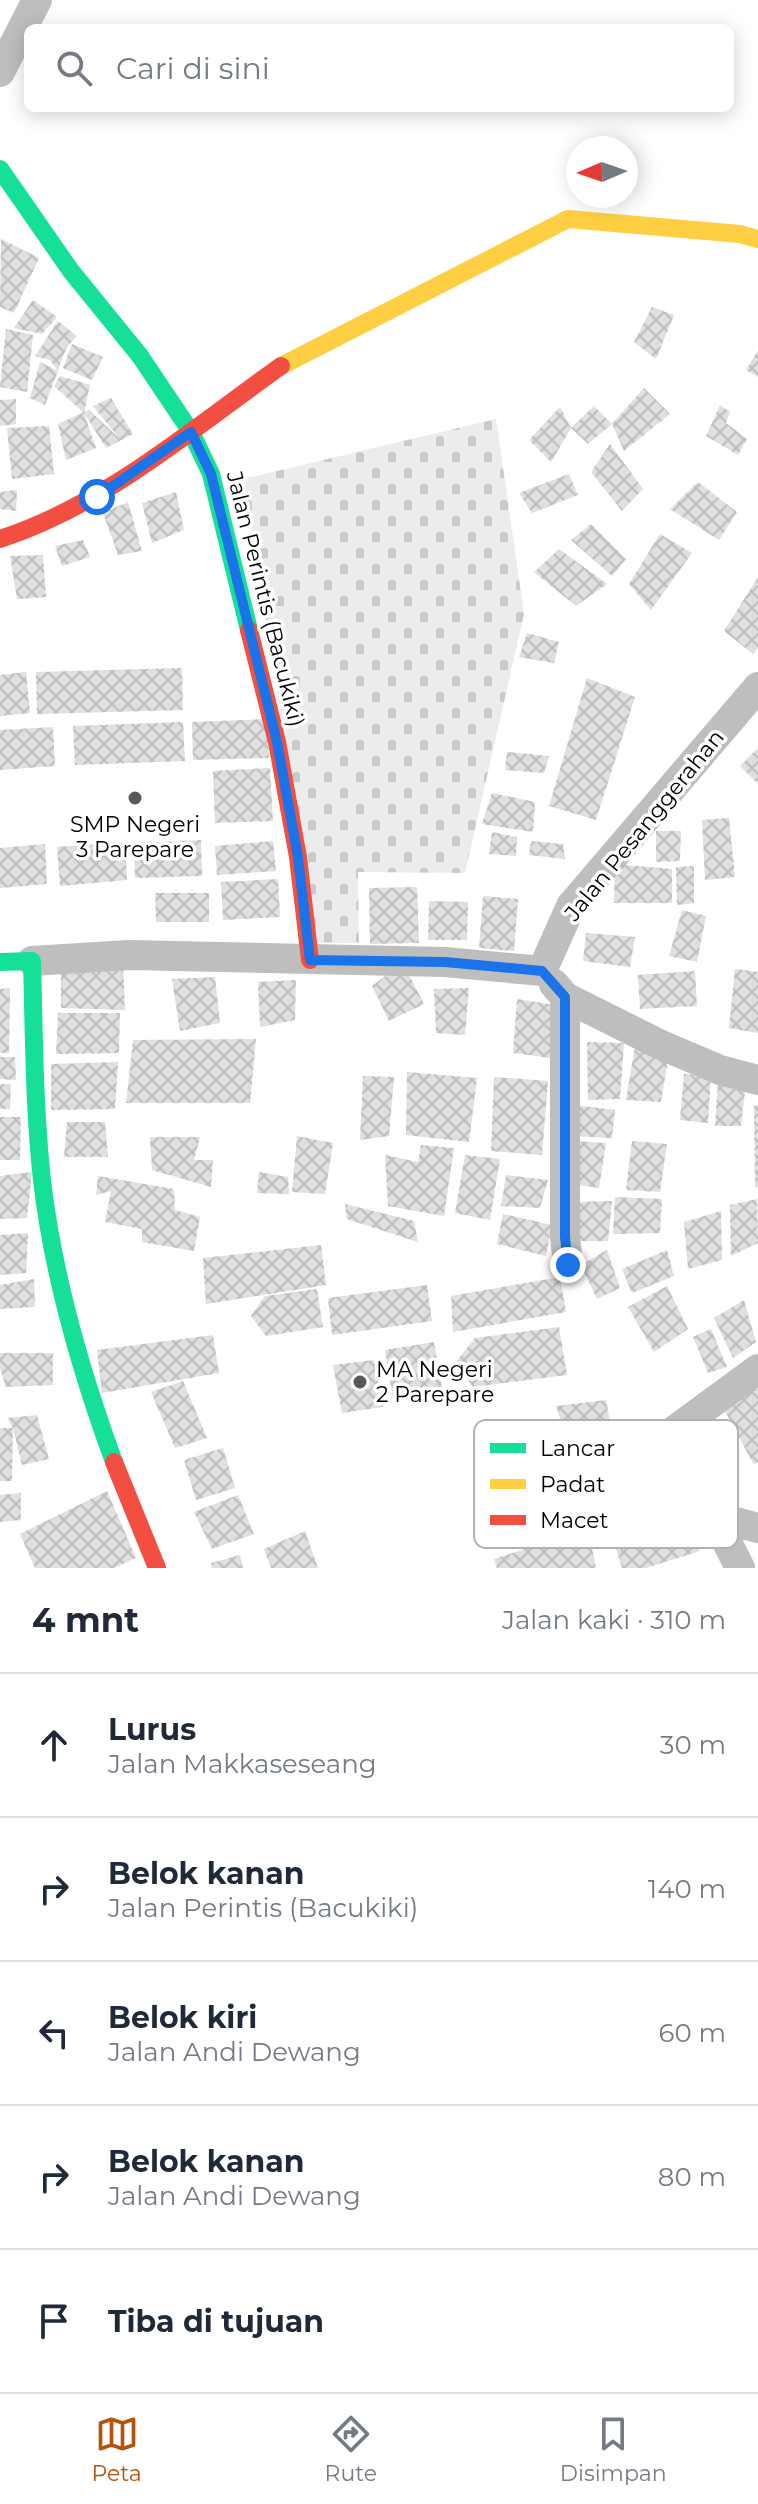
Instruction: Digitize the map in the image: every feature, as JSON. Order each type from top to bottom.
[{"type":"street","points":[[25,24],[37,0]]},
{"type":"street","points":[[0,72],[24,25]]},
{"type":"street","name":"Jalan Perintis (Bacukiki)","points":[[0,169],[71,271],[140,356],[191,432],[211,474],[277,742],[298,857],[310,960]]},
{"type":"street","points":[[0,539],[37,527],[97,497],[291,359],[568,219],[740,234],[758,239]]},
{"type":"street","name":"Jalan Pesanggerahan","points":[[542,971],[571,906],[758,687]]},
{"type":"street","points":[[0,962],[129,955],[445,962],[542,971],[565,997],[659,1044],[720,1070],[758,1080]]},
{"type":"street","points":[[32,961],[37,1114],[53,1250],[77,1343],[149,1565]]},
{"type":"street","points":[[565,997],[565,1237],[568,1265]]},
{"type":"street","points":[[688,1420],[758,1369]]},
{"type":"street","points":[[738,1523],[758,1528]]},
{"type":"street","points":[[730,1548],[740,1568]]},
{"type":"green space","points":[[496,419],[524,614],[465,873],[358,872],[359,943],[317,943],[244,479]]},
{"type":"building","points":[[1,239],[39,258],[14,313],[0,307]]},
{"type":"building","points":[[33,300],[57,317],[42,334],[14,328]]},
{"type":"building","points":[[652,307],[674,315],[656,359],[634,342]]},
{"type":"building","points":[[58,321],[77,336],[67,347],[58,371],[50,360],[35,356]]},
{"type":"building","points":[[6,329],[33,335],[27,392],[0,387]]},
{"type":"building","points":[[72,344],[103,357],[92,380],[63,368]]},
{"type":"building","points":[[758,350],[758,377],[746,370]]},
{"type":"building","points":[[40,362],[58,371],[45,405],[30,398]]},
{"type":"building","points":[[60,376],[90,385],[84,413],[54,386]]},
{"type":"building","points":[[644,388],[670,414],[624,451],[612,424]]},
{"type":"building","points":[[111,398],[133,434],[106,448],[84,413],[96,448],[66,460],[58,424],[89,410],[120,439],[93,406]]},
{"type":"building","points":[[16,399],[16,424],[0,426],[0,400]]},
{"type":"building","points":[[720,405],[730,412],[726,423],[747,439],[738,455],[706,436]]},
{"type":"building","points":[[594,406],[612,424],[588,444],[571,428]]},
{"type":"building","points":[[560,407],[571,428],[551,462],[529,440]]},
{"type":"building","points":[[49,426],[54,474],[12,479],[7,428]]},
{"type":"building","points":[[610,444],[643,489],[622,511],[591,472]]},
{"type":"building","points":[[569,474],[578,495],[532,513],[519,493]]},
{"type":"building","points":[[698,482],[737,512],[719,540],[670,509]]},
{"type":"building","points":[[17,490],[16,511],[0,509],[0,492]]},
{"type":"building","points":[[176,492],[184,530],[152,543],[142,503]]},
{"type":"building","points":[[128,502],[142,551],[118,555],[103,513]]},
{"type":"building","points":[[591,524],[626,559],[612,576],[571,540]]},
{"type":"building","points":[[660,534],[692,553],[651,610],[629,584]]},
{"type":"building","points":[[83,540],[90,557],[62,566],[55,546]]},
{"type":"building","points":[[559,549],[607,584],[576,606],[534,572]]},
{"type":"building","points":[[43,555],[46,597],[17,599],[10,556]]},
{"type":"building","points":[[758,577],[758,648],[753,654],[724,631]]},
{"type":"building","points":[[527,633],[559,642],[554,663],[519,657]]},
{"type":"building","points":[[182,668],[183,710],[37,714],[36,672]]},
{"type":"building","points":[[26,672],[30,713],[0,716],[0,675]]},
{"type":"building","points":[[587,678],[635,697],[596,820],[549,806]]},
{"type":"building","points":[[267,719],[269,758],[193,760],[192,722]]},
{"type":"building","points":[[183,722],[185,761],[75,765],[73,726]]},
{"type":"building","points":[[53,727],[55,766],[0,770],[0,730]]},
{"type":"building","points":[[758,748],[758,784],[740,766]]},
{"type":"building","points":[[507,752],[549,756],[544,773],[505,770]]},
{"type":"building","points":[[270,768],[273,821],[215,823],[213,771]]},
{"type":"building","points":[[492,793],[535,802],[533,832],[482,824]]},
{"type":"building","points":[[729,818],[735,877],[705,880],[702,820]]},
{"type":"building","points":[[656,831],[681,831],[680,861],[656,862]]},
{"type":"building","points":[[492,832],[517,837],[516,856],[489,854]]},
{"type":"building","points":[[201,840],[202,876],[135,878],[134,843]]},
{"type":"building","points":[[273,841],[276,871],[217,875],[215,846]]},
{"type":"building","points":[[531,841],[563,844],[565,859],[529,855]]},
{"type":"building","points":[[125,842],[127,880],[60,886],[57,847]]},
{"type":"building","points":[[45,844],[47,884],[0,888],[0,848]]},
{"type":"building","points":[[615,864],[672,869],[672,903],[614,903]]},
{"type":"building","points":[[694,866],[694,903],[677,905],[676,867]]},
{"type":"building","points":[[278,879],[280,917],[223,920],[221,882]]},
{"type":"building","points":[[417,887],[419,943],[370,944],[369,888]]},
{"type":"building","points":[[155,893],[209,893],[209,922],[156,922]]},
{"type":"building","points":[[483,896],[518,899],[514,951],[479,948]]},
{"type":"building","points":[[429,901],[468,902],[467,940],[428,940]]},
{"type":"building","points":[[682,910],[706,916],[697,962],[669,956]]},
{"type":"building","points":[[586,933],[635,937],[630,967],[583,961]]},
{"type":"building","points":[[123,962],[125,1010],[61,1008],[61,966]]},
{"type":"building","points":[[403,963],[424,1004],[389,1021],[372,986]]},
{"type":"building","points":[[735,969],[758,972],[758,1033],[729,1028]]},
{"type":"building","points":[[695,971],[697,1006],[640,1009],[638,975]]},
{"type":"building","points":[[215,977],[220,1023],[180,1031],[172,979]]},
{"type":"building","points":[[296,980],[295,1020],[260,1027],[258,982]]},
{"type":"building","points":[[10,988],[9,1053],[0,1053],[0,989]]},
{"type":"building","points":[[469,988],[465,1035],[436,1033],[434,989]]},
{"type":"building","points":[[517,999],[555,1005],[551,1058],[513,1053]]},
{"type":"building","points":[[58,1013],[120,1013],[119,1053],[56,1054]]},
{"type":"building","points":[[256,1039],[250,1103],[126,1103],[133,1040]]},
{"type":"building","points":[[587,1042],[624,1043],[620,1099],[588,1100]]},
{"type":"building","points":[[635,1046],[668,1060],[661,1102],[626,1100]]},
{"type":"building","points":[[0,1057],[15,1057],[16,1080],[0,1079]]},
{"type":"building","points":[[118,1062],[115,1109],[51,1110],[51,1064]]},
{"type":"building","points":[[407,1072],[477,1078],[469,1142],[406,1135]]},
{"type":"building","points":[[684,1074],[711,1076],[708,1123],[680,1120]]},
{"type":"building","points":[[363,1076],[394,1077],[389,1136],[360,1140]]},
{"type":"building","points":[[494,1077],[548,1081],[542,1155],[491,1151]]},
{"type":"building","points":[[718,1081],[746,1082],[741,1126],[715,1126]]},
{"type":"building","points":[[0,1084],[11,1084],[10,1109],[0,1109]]},
{"type":"building","points":[[574,1105],[615,1110],[612,1138],[570,1136]]},
{"type":"building","points":[[758,1105],[758,1187],[755,1187],[754,1106]]},
{"type":"building","points":[[0,1117],[21,1117],[20,1160],[0,1160]]},
{"type":"building","points":[[67,1122],[105,1122],[108,1157],[64,1157]]},
{"type":"building","points":[[297,1136],[333,1143],[325,1194],[292,1192]]},
{"type":"building","points":[[150,1137],[200,1137],[194,1160],[213,1160],[211,1187],[152,1170]]},
{"type":"building","points":[[573,1141],[606,1143],[599,1188],[571,1184]]},
{"type":"building","points":[[632,1141],[667,1144],[660,1192],[626,1190]]},
{"type":"building","points":[[421,1145],[454,1148],[444,1216],[388,1206],[385,1155],[418,1162]]},
{"type":"building","points":[[465,1155],[500,1159],[490,1220],[455,1213]]},
{"type":"building","points":[[32,1172],[27,1218],[0,1219],[0,1176]]},
{"type":"building","points":[[259,1172],[288,1177],[289,1194],[257,1193]]},
{"type":"building","points":[[506,1175],[548,1180],[540,1208],[501,1206]]},
{"type":"building","points":[[98,1176],[174,1189],[175,1210],[200,1217],[194,1251],[142,1242],[142,1229],[105,1222],[111,1191],[96,1195]]},
{"type":"building","points":[[615,1197],[662,1199],[660,1233],[613,1234]]},
{"type":"building","points":[[757,1199],[758,1243],[731,1256],[730,1205]]},
{"type":"building","points":[[612,1201],[608,1241],[567,1241],[572,1202]]},
{"type":"building","points":[[345,1204],[414,1221],[418,1242],[347,1219]]},
{"type":"building","points":[[721,1211],[722,1260],[688,1269],[684,1222]]},
{"type":"building","points":[[503,1214],[552,1225],[546,1256],[497,1244]]},
{"type":"building","points":[[28,1233],[26,1273],[0,1275],[0,1235]]},
{"type":"building","points":[[321,1245],[326,1285],[206,1304],[203,1258]]},
{"type":"building","points":[[607,1250],[620,1288],[597,1299],[581,1265]]},
{"type":"building","points":[[667,1250],[674,1276],[632,1293],[622,1269]]},
{"type":"building","points":[[560,1277],[566,1312],[453,1332],[451,1296]]},
{"type":"building","points":[[34,1279],[35,1307],[0,1309],[0,1285]]},
{"type":"building","points":[[427,1285],[432,1321],[332,1335],[328,1298]]},
{"type":"building","points":[[667,1286],[688,1329],[654,1352],[628,1307]]},
{"type":"building","points":[[317,1289],[323,1327],[266,1336],[251,1316],[265,1296]]},
{"type":"building","points":[[744,1300],[756,1342],[733,1358],[714,1318]]},
{"type":"building","points":[[559,1327],[567,1375],[473,1387],[455,1363],[475,1338]]},
{"type":"building","points":[[711,1329],[727,1367],[708,1373],[693,1337]]},
{"type":"building","points":[[213,1335],[219,1373],[102,1393],[97,1350]]},
{"type":"building","points":[[434,1342],[442,1388],[393,1398],[385,1350]]},
{"type":"building","points":[[0,1353],[53,1353],[53,1385],[6,1387],[0,1368]]},
{"type":"building","points":[[374,1360],[383,1407],[342,1413],[333,1365]]},
{"type":"building","points":[[753,1380],[758,1390],[758,1462],[754,1465],[738,1435],[738,1420],[730,1420],[719,1400]]},
{"type":"building","points":[[183,1381],[207,1438],[175,1448],[151,1392]]},
{"type":"building","points":[[606,1400],[610,1420],[560,1420],[556,1406]]},
{"type":"building","points":[[37,1415],[49,1459],[22,1465],[13,1428],[7,1418]]},
{"type":"building","points":[[0,1428],[13,1428],[12,1481],[0,1481]]},
{"type":"building","points":[[223,1448],[235,1488],[196,1500],[184,1460]]},
{"type":"building","points":[[107,1491],[136,1558],[114,1568],[35,1568],[20,1534]]},
{"type":"building","points":[[21,1493],[21,1520],[0,1522],[0,1495]]},
{"type":"building","points":[[238,1495],[254,1534],[212,1549],[194,1512]]},
{"type":"building","points":[[305,1531],[318,1568],[271,1568],[264,1549]]},
{"type":"building","points":[[527,1548],[592,1548],[596,1568],[497,1568],[494,1559]]},
{"type":"building","points":[[616,1548],[699,1548],[700,1551],[646,1568],[622,1568]]},
{"type":"building","points":[[240,1555],[243,1568],[212,1568],[211,1563]]},
{"type":"traffic: fast","points":[[0,169],[71,271],[140,356],[191,432],[211,474],[249,630]]},
{"type":"traffic: fast","points":[[0,962],[32,961],[37,1125],[47,1216],[70,1323],[114,1462]]},
{"type":"traffic: slow","points":[[281,366],[568,219],[740,234],[758,239]]},
{"type":"traffic: jam","points":[[0,539],[39,524],[112,486],[281,366]]},
{"type":"traffic: jam","points":[[249,630],[277,742],[298,857],[310,960]]},
{"type":"traffic: jam","points":[[114,1462],[157,1568]]},
{"type":"place","name":"SMP Negeri 3 Parepare","points":[[135,798]]},
{"type":"place","name":"MA Negeri 2 Parepare","points":[[360,1382]]},
{"type":"route","points":[[97,497],[191,432],[211,474],[277,742],[298,857],[310,960],[445,962],[542,971],[565,997],[565,1237],[568,1265]]}]
